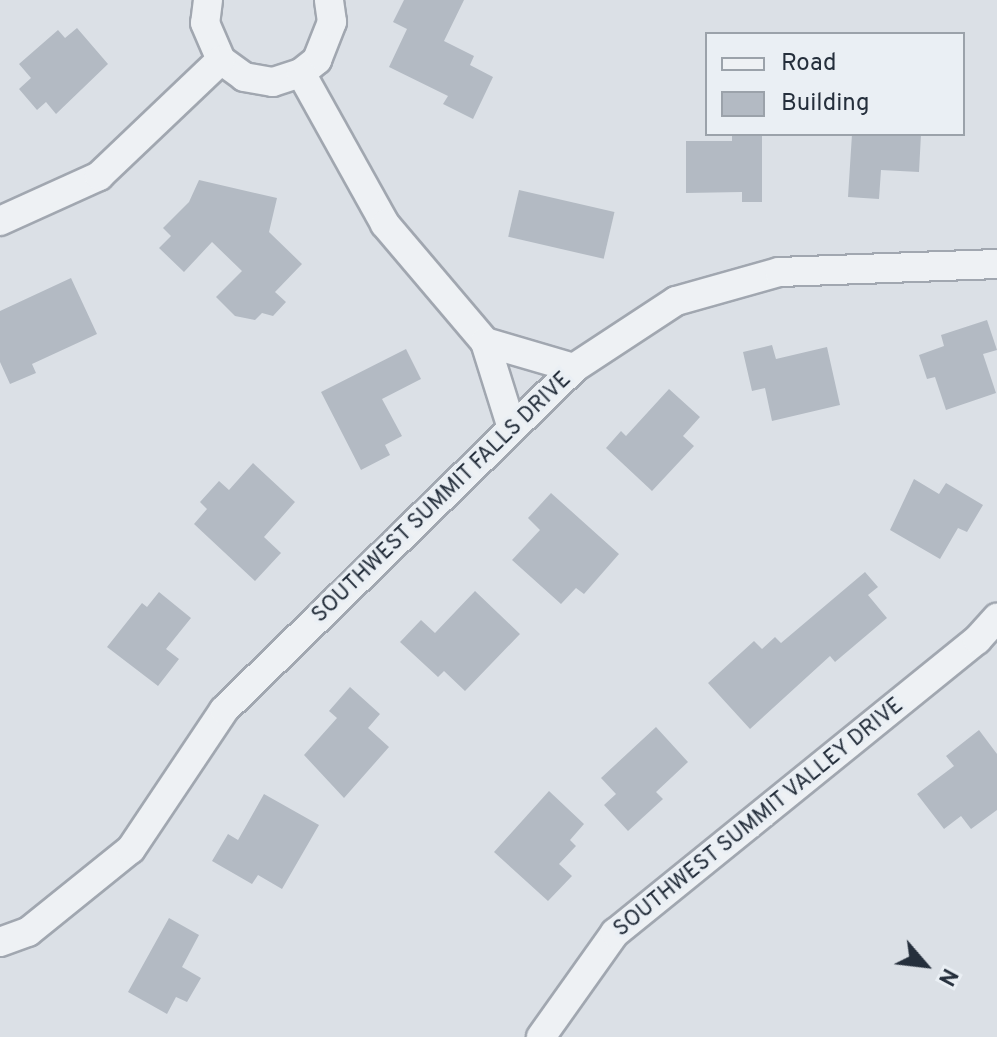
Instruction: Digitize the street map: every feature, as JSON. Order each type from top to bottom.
[{"type":"street","points":[[208,0],[205,23],[221,60],[259,81],[301,73],[327,42],[329,0]]},
{"type":"street","points":[[0,221],[99,176],[221,60]]},
{"type":"street","points":[[301,73],[385,224],[485,342],[512,428]]},
{"type":"street","name":"SOUTHWEST SUMMIT FALLS DRIVE","points":[[0,942],[28,932],[131,849],[224,710],[574,368],[676,301],[779,272],[997,264]]},
{"type":"street","points":[[485,342],[574,368]]},
{"type":"street","name":"SOUTHWEST SUMMIT VALLEY DRIVE","points":[[541,1037],[615,933],[977,640],[997,618]]},
{"type":"building","points":[[404,0],[464,0],[444,41],[474,56],[470,65],[493,77],[473,119],[443,104],[448,96],[389,67],[407,29],[393,22]]},
{"type":"building","points":[[77,28],[108,64],[56,114],[46,102],[37,110],[19,89],[31,78],[19,64],[58,30],[65,38]]},
{"type":"building","points":[[732,136],[762,136],[762,202],[742,202],[742,192],[686,193],[686,141],[732,141]]},
{"type":"building","points":[[852,136],[921,136],[919,172],[881,170],[879,199],[848,197]]},
{"type":"building","points":[[199,180],[277,198],[269,232],[302,264],[275,292],[286,302],[273,316],[262,313],[255,320],[235,316],[216,297],[242,271],[212,242],[184,272],[159,248],[171,236],[163,228],[189,202]]},
{"type":"building","points":[[519,190],[614,212],[604,259],[508,237]]},
{"type":"building","points":[[71,278],[97,334],[32,364],[36,373],[10,384],[0,362],[0,311]]},
{"type":"building","points":[[987,320],[997,350],[983,354],[996,393],[946,410],[935,377],[927,379],[919,355],[944,346],[941,335]]},
{"type":"building","points":[[772,345],[776,359],[827,347],[840,405],[772,421],[765,388],[752,391],[743,352]]},
{"type":"building","points":[[406,349],[421,379],[382,399],[402,436],[385,445],[390,455],[361,470],[321,392]]},
{"type":"building","points":[[669,389],[700,417],[683,436],[694,446],[652,491],[606,448],[621,431],[626,436]]},
{"type":"building","points":[[253,463],[295,502],[264,537],[281,553],[255,581],[194,524],[207,509],[200,502],[219,481],[229,490]]},
{"type":"building","points":[[914,479],[939,494],[946,483],[983,505],[967,532],[958,528],[940,559],[890,530]]},
{"type":"building","points":[[551,493],[619,554],[584,594],[576,588],[561,604],[512,560],[540,530],[528,518]]},
{"type":"building","points":[[865,572],[878,587],[868,595],[887,618],[835,662],[830,656],[750,729],[708,683],[754,641],[762,649],[775,637],[781,643]]},
{"type":"building","points":[[475,591],[520,634],[465,691],[444,671],[438,677],[400,642],[421,620],[435,633]]},
{"type":"building","points":[[159,592],[191,618],[166,649],[179,659],[158,686],[107,647],[142,603],[147,607]]},
{"type":"building","points":[[350,687],[380,714],[368,728],[389,747],[344,798],[304,755],[337,718],[329,711]]},
{"type":"building","points":[[656,727],[688,762],[656,792],[663,799],[628,831],[604,805],[616,794],[601,778]]},
{"type":"building","points":[[979,730],[997,754],[997,810],[971,829],[961,816],[944,829],[917,794],[954,766],[946,756]]},
{"type":"building","points":[[549,791],[584,824],[570,840],[576,846],[559,864],[572,876],[548,901],[494,852]]},
{"type":"building","points":[[264,794],[319,825],[282,889],[258,875],[252,884],[212,861],[228,834],[238,840]]},
{"type":"building","points":[[169,918],[199,935],[182,967],[201,978],[187,1002],[176,997],[167,1014],[128,992]]}]
